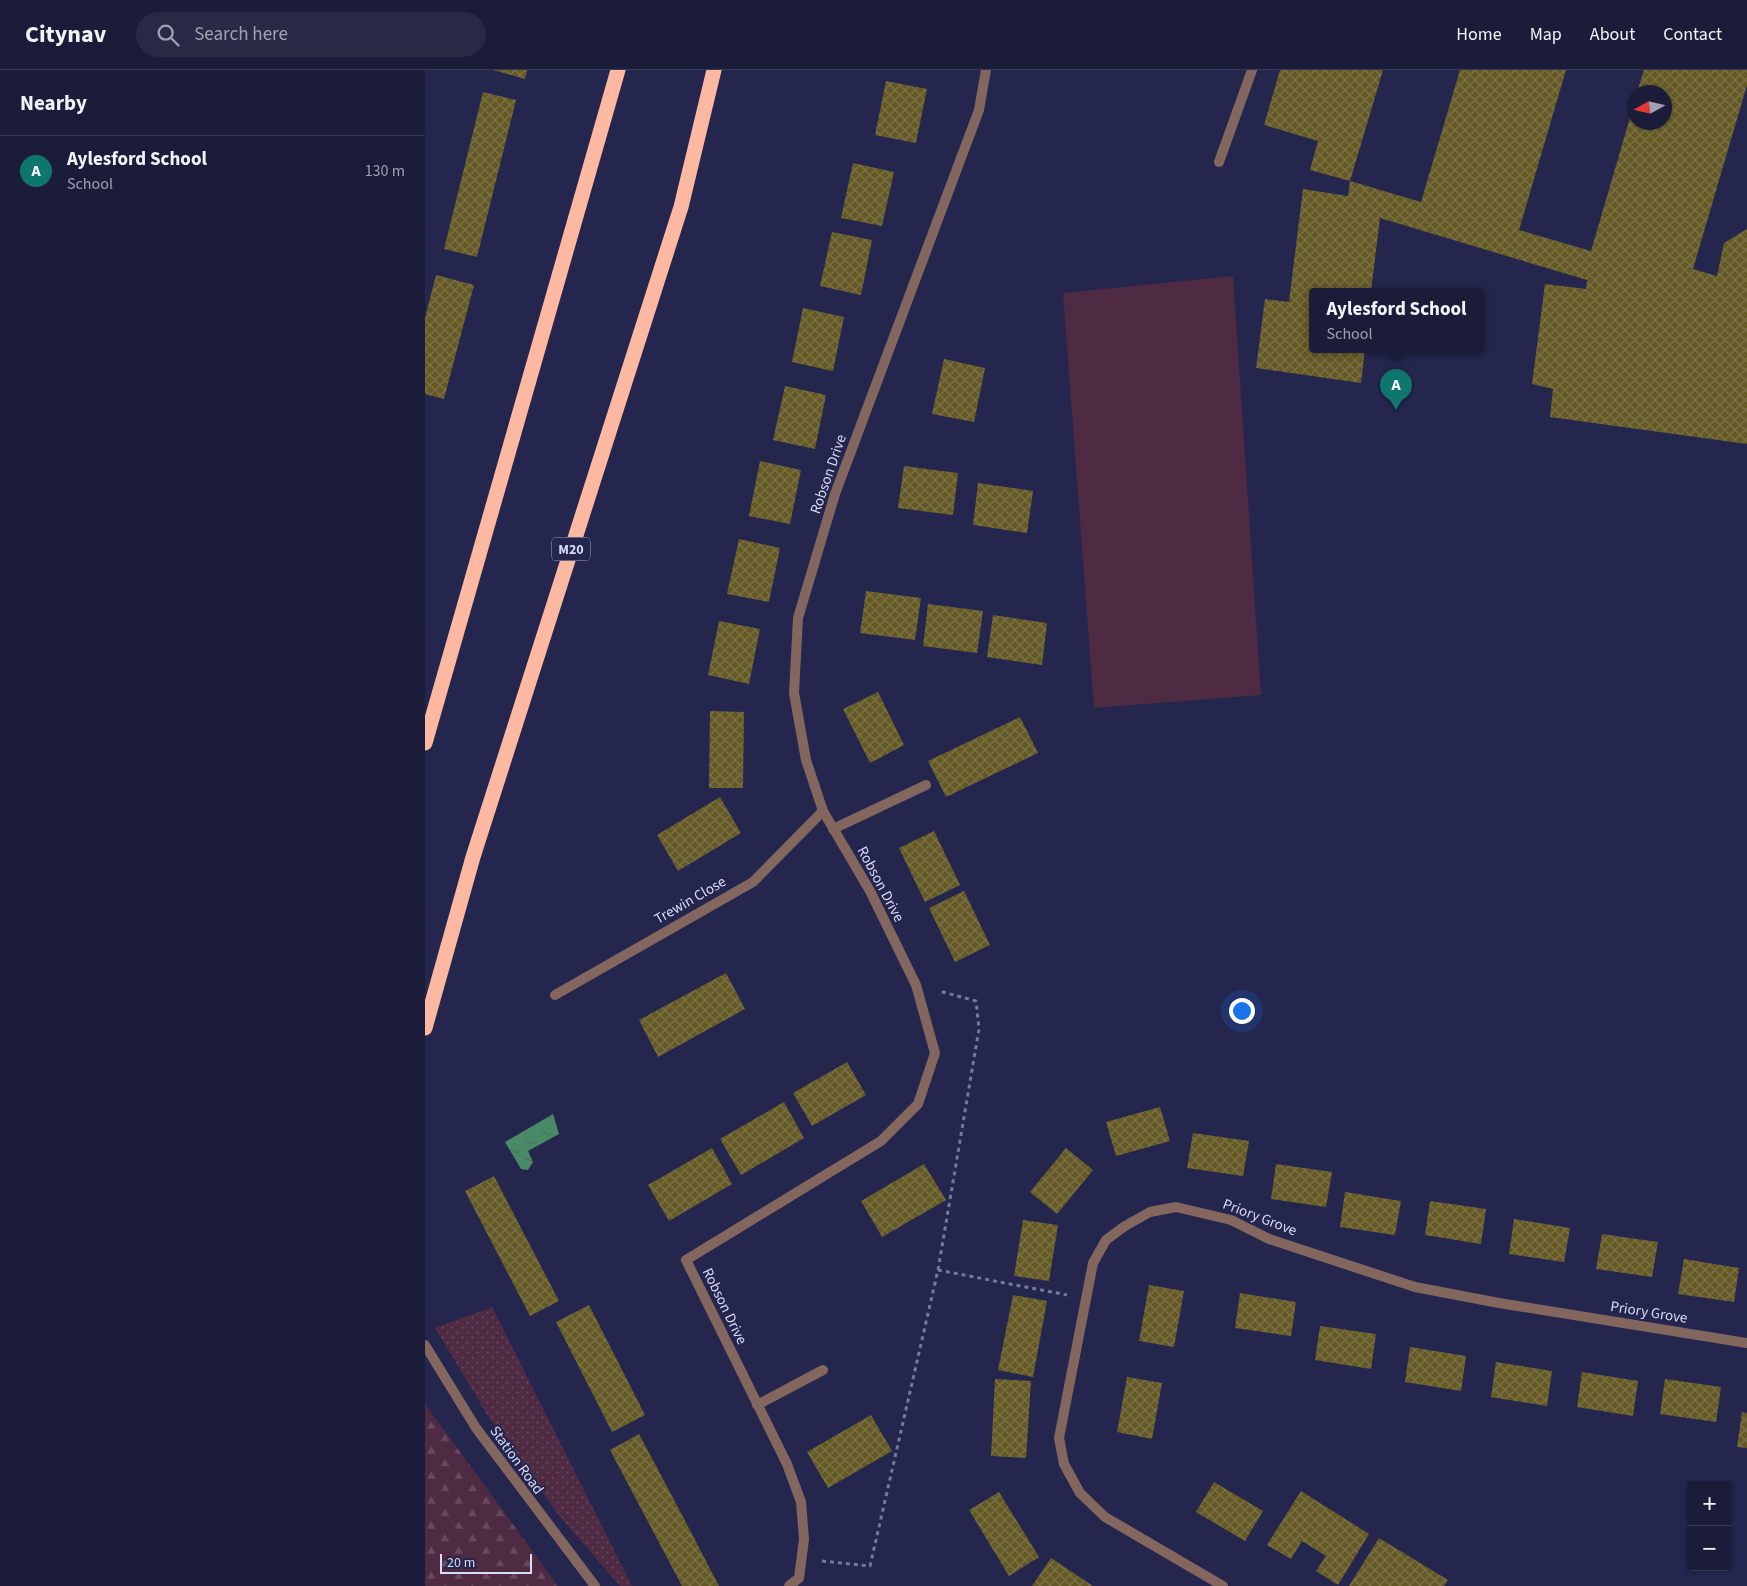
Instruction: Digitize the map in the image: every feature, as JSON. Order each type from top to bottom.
[{"type":"highway","points":[[425,743],[618,70]]},
{"type":"highway","name":"M20","points":[[425,1028],[473,857],[681,207],[714,70]]},
{"type":"street","name":"Robson Drive","points":[[789,1586],[799,1578],[804,1539],[801,1502],[787,1464],[685,1260],[881,1141],[918,1104],[935,1053],[915,986],[870,891],[823,811],[806,760],[795,693],[798,618],[835,494],[979,110],[985,70]]},
{"type":"street","points":[[1219,162],[1252,70]]},
{"type":"street","points":[[833,829],[925,785]]},
{"type":"street","name":"Trewin Close","points":[[555,994],[753,882],[823,811]]},
{"type":"street","name":"Priory Grove","points":[[1223,1586],[1105,1517],[1080,1492],[1064,1464],[1059,1438],[1093,1264],[1107,1240],[1125,1226],[1149,1212],[1176,1207],[1203,1212],[1231,1220],[1269,1239],[1415,1287],[1499,1303],[1747,1343]]},
{"type":"street","name":"Station Road","points":[[425,1345],[476,1428],[595,1586]]},
{"type":"street","points":[[757,1405],[823,1370]]},
{"type":"path","points":[[801,1559],[870,1566],[938,1270],[979,1029],[976,1001],[915,986]]},
{"type":"path","points":[[938,1270],[1087,1299]]},
{"type":"green space","points":[[1233,276],[1261,695],[1094,708],[1063,293]]},
{"type":"green space","points":[[492,1307],[632,1586],[620,1586],[560,1517],[488,1416],[435,1328]]},
{"type":"green space","points":[[425,1404],[558,1586],[425,1586]]},
{"type":"water","points":[[553,1114],[559,1134],[528,1151],[533,1162],[528,1170],[521,1169],[505,1142]]},
{"type":"building","points":[[493,70],[527,70],[525,79]]},
{"type":"building","points":[[1280,70],[1383,70],[1350,181],[1310,170],[1318,141],[1264,125]]},
{"type":"building","points":[[1460,70],[1566,70],[1519,230],[1591,251],[1627,128],[1627,130],[1672,130],[1672,85],[1639,85],[1644,70],[1747,70],[1747,85],[1693,269],[1717,276],[1724,243],[1747,229],[1747,444],[1550,417],[1553,389],[1532,384],[1545,284],[1586,289],[1587,280],[1380,218],[1371,288],[1309,288],[1309,353],[1365,353],[1361,383],[1256,368],[1265,299],[1289,302],[1303,189],[1348,196],[1350,181],[1421,202]]},
{"type":"building","points":[[886,81],[927,89],[916,143],[875,135]]},
{"type":"building","points":[[483,92],[516,100],[477,257],[444,249]]},
{"type":"building","points":[[853,163],[894,172],[882,226],[841,218]]},
{"type":"building","points":[[832,232],[872,240],[861,295],[820,286]]},
{"type":"building","points":[[436,275],[474,285],[444,399],[425,394],[425,318]]},
{"type":"building","points":[[803,308],[844,317],[833,371],[792,362]]},
{"type":"building","points":[[944,359],[985,368],[974,422],[932,414]]},
{"type":"building","points":[[785,386],[826,395],[815,449],[773,440]]},
{"type":"building","points":[[760,461],[801,470],[790,524],[749,516]]},
{"type":"building","points":[[904,466],[958,473],[953,515],[898,508]]},
{"type":"building","points":[[978,483],[1033,491],[1027,533],[973,525]]},
{"type":"building","points":[[739,539],[780,548],[769,602],[727,594]]},
{"type":"building","points":[[866,591],[921,598],[915,640],[860,633]]},
{"type":"building","points":[[928,604],[983,611],[977,653],[923,646]]},
{"type":"building","points":[[993,615],[1047,623],[1042,665],[987,657]]},
{"type":"building","points":[[719,621],[760,629],[749,684],[708,675]]},
{"type":"building","points":[[878,692],[904,745],[870,763],[843,709]]},
{"type":"building","points":[[710,711],[744,712],[743,788],[709,788]]},
{"type":"building","points":[[1020,717],[1038,753],[946,797],[928,761]]},
{"type":"building","points":[[720,797],[741,833],[678,871],[657,835]]},
{"type":"building","points":[[934,831],[960,885],[925,902],[899,848]]},
{"type":"building","points":[[964,891],[990,945],[955,962],[929,908]]},
{"type":"building","points":[[726,973],[745,1009],[658,1057],[639,1020]]},
{"type":"building","points":[[847,1062],[866,1095],[812,1126],[793,1093]]},
{"type":"building","points":[[784,1102],[804,1138],[741,1175],[720,1139]]},
{"type":"building","points":[[1160,1107],[1170,1141],[1116,1156],[1106,1122]]},
{"type":"building","points":[[1193,1133],[1249,1141],[1243,1176],[1187,1168]]},
{"type":"building","points":[[712,1148],[732,1184],[669,1221],[648,1185]]},
{"type":"building","points":[[1066,1148],[1093,1170],[1057,1214],[1030,1192]]},
{"type":"building","points":[[924,1164],[946,1200],[882,1237],[861,1201]]},
{"type":"building","points":[[1276,1164],[1332,1172],[1326,1207],[1271,1199]]},
{"type":"building","points":[[494,1176],[559,1301],[530,1316],[465,1191]]},
{"type":"building","points":[[1345,1192],[1401,1201],[1395,1235],[1340,1227]]},
{"type":"building","points":[[1430,1201],[1486,1209],[1481,1244],[1425,1235]]},
{"type":"building","points":[[1514,1219],[1570,1228],[1564,1262],[1509,1254]]},
{"type":"building","points":[[1023,1220],[1058,1225],[1049,1281],[1014,1276]]},
{"type":"building","points":[[1602,1234],[1658,1242],[1652,1277],[1596,1269]]},
{"type":"building","points":[[1684,1259],[1739,1268],[1734,1302],[1678,1294]]},
{"type":"building","points":[[1149,1285],[1184,1291],[1174,1347],[1139,1341]]},
{"type":"building","points":[[1240,1293],[1296,1302],[1291,1336],[1235,1328]]},
{"type":"building","points":[[1013,1295],[1047,1301],[1033,1377],[998,1370]]},
{"type":"building","points":[[589,1305],[645,1415],[612,1432],[556,1322]]},
{"type":"building","points":[[1320,1326],[1376,1334],[1371,1369],[1315,1360]]},
{"type":"building","points":[[1410,1347],[1466,1356],[1461,1391],[1405,1382]]},
{"type":"building","points":[[1496,1362],[1552,1371],[1547,1406],[1491,1397]]},
{"type":"building","points":[[1582,1372],[1638,1381],[1633,1416],[1577,1407]]},
{"type":"building","points":[[1127,1377],[1162,1383],[1152,1439],[1117,1432]]},
{"type":"building","points":[[995,1379],[1031,1381],[1026,1458],[991,1456]]},
{"type":"building","points":[[1665,1379],[1721,1387],[1716,1422],[1660,1414]]},
{"type":"building","points":[[1742,1412],[1747,1413],[1747,1448],[1737,1447]]},
{"type":"building","points":[[871,1415],[892,1451],[828,1488],[807,1452]]},
{"type":"building","points":[[639,1434],[719,1586],[682,1586],[610,1450]]},
{"type":"building","points":[[1214,1482],[1263,1511],[1245,1541],[1196,1512]]},
{"type":"building","points":[[1301,1491],[1369,1534],[1338,1585],[1316,1571],[1326,1556],[1302,1541],[1291,1559],[1267,1545]]},
{"type":"building","points":[[999,1492],[1039,1557],[1009,1576],[969,1510]]},
{"type":"building","points":[[1379,1538],[1448,1580],[1444,1586],[1349,1586]]},
{"type":"building","points":[[1051,1558],[1093,1586],[1032,1586]]},
{"type":"place","name":"Aylesford School","points":[[1396,410]]}]
